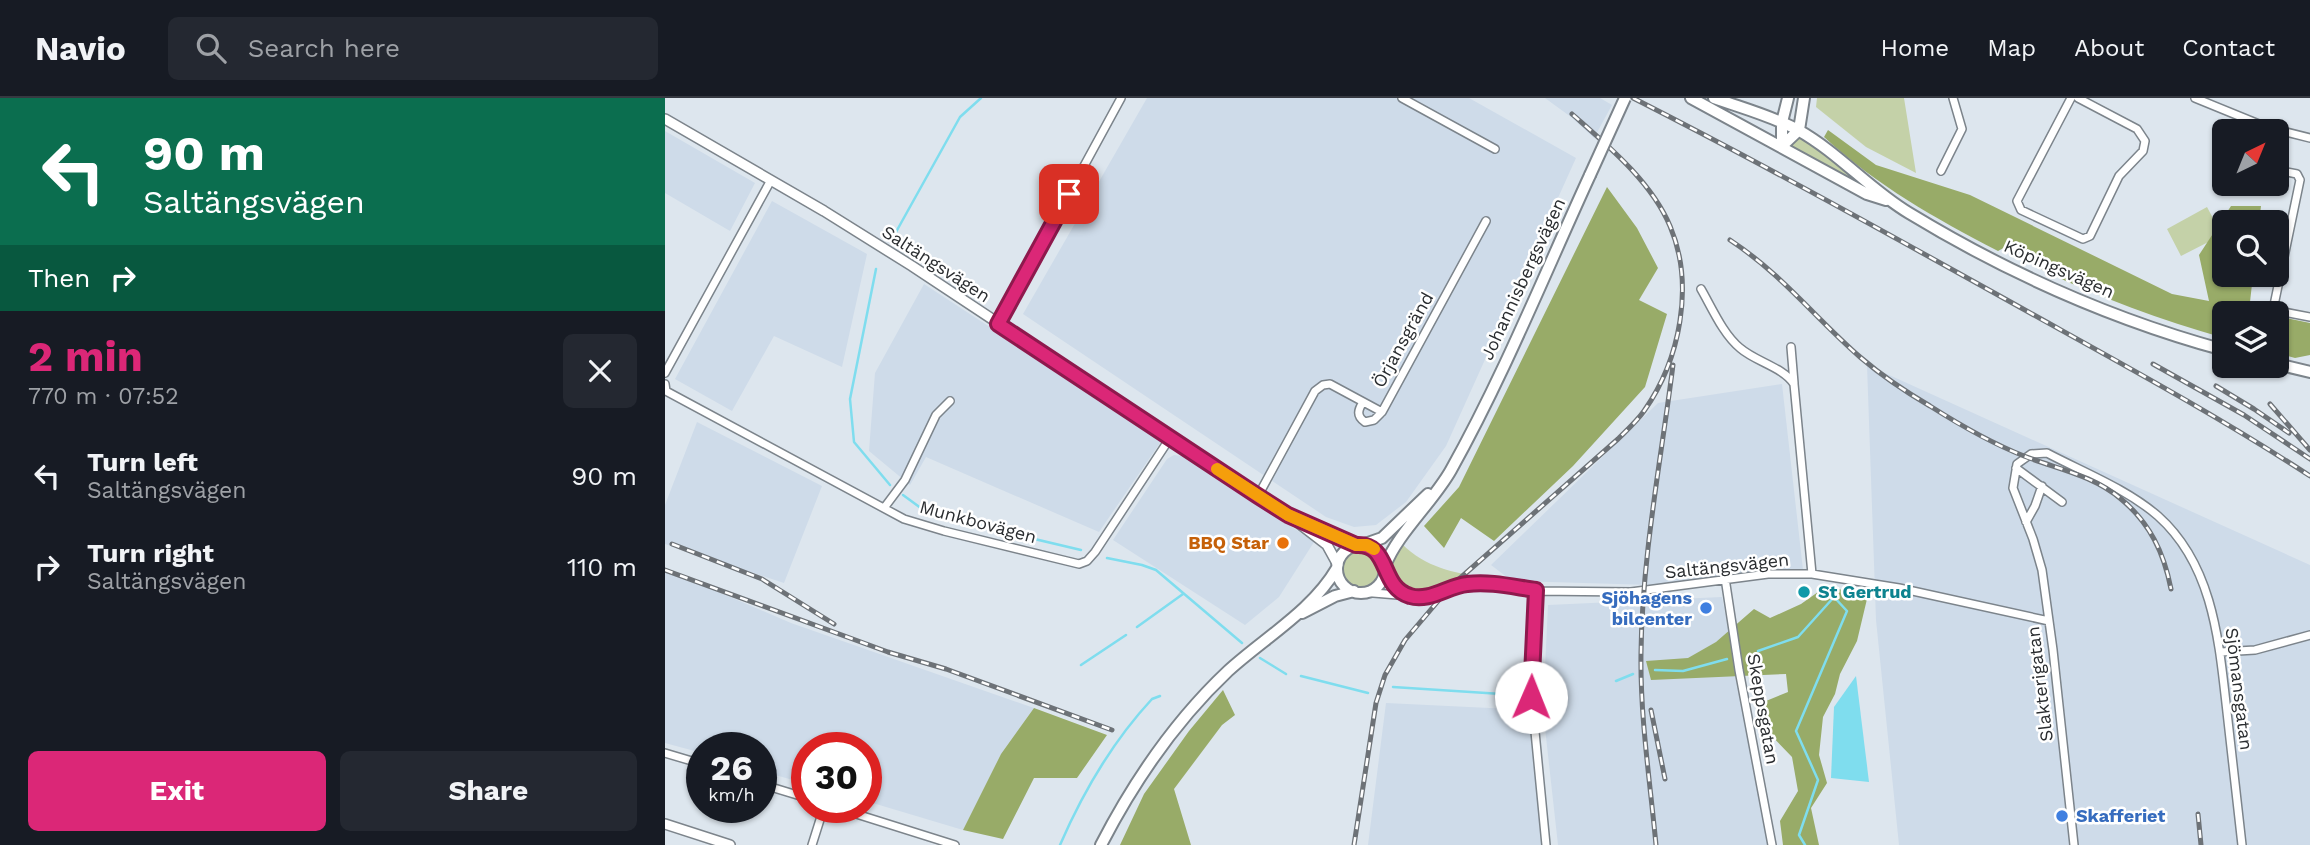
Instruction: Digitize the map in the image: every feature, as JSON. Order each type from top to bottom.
[{"type":"main road","name":"Johannisbergsvägen","points":[[1385,568],[1394,547],[1450,472],[1478,419],[1625,98]]},
{"type":"main road","name":"Köpingsvägen","points":[[1691,98],[1867,194],[1889,201]]},
{"type":"main road","name":"Köpingsvägen","points":[[1714,98],[1799,130],[1827,149],[1889,201],[1968,247],[2053,288],[2126,317],[2212,346]]},
{"type":"main road","points":[[1782,146],[1782,122],[1787,101]]},
{"type":"main road","points":[[1764,115],[1787,101]]},
{"type":"main road","points":[[1782,146],[1799,130],[1804,103]]},
{"type":"main road","points":[[1804,103],[1807,127],[1827,149]]},
{"type":"main road","points":[[2289,367],[2310,372]]},
{"type":"main road","name":"Johannisbergsvägen","points":[[1358,545],[1382,538],[1450,472]]},
{"type":"main road","points":[[1101,845],[1134,787],[1174,729],[1217,682],[1327,585],[1343,554],[1358,545],[1376,550],[1385,568],[1378,586],[1371,590],[1335,596],[1292,618]]},
{"type":"main road","points":[[1338,566],[1341,582],[1358,592]]},
{"type":"street","points":[[998,324],[1121,98]]},
{"type":"street","points":[[1402,98],[1495,149]]},
{"type":"street","points":[[1941,171],[1962,129],[1953,98]]},
{"type":"street","points":[[2071,98],[2017,201],[2021,210],[2083,239],[2091,236],[2119,176],[2145,147],[2143,136],[2137,129],[2078,98]]},
{"type":"street","points":[[2195,98],[2266,127],[2310,138]]},
{"type":"street","name":"Saltängsvägen","points":[[665,119],[912,266],[1288,515],[1327,545],[1338,566]]},
{"type":"street","points":[[2289,172],[2297,174],[2300,180],[2273,310],[2310,317]]},
{"type":"street","points":[[665,373],[771,180]]},
{"type":"street","points":[[2300,180],[2310,182]]},
{"type":"street","name":"Örjansgränd","points":[[1258,496],[1315,391],[1323,385],[1331,384],[1381,412],[1486,220]]},
{"type":"street","points":[[1700,289],[1734,343],[1756,360],[1790,377],[1794,384]]},
{"type":"street","points":[[1791,347],[1812,574]]},
{"type":"street","name":"Munkbovägen","points":[[665,384],[666,391],[916,524],[1079,564],[1087,561],[1095,552],[1170,438]]},
{"type":"street","points":[[884,508],[905,480],[936,415],[950,401]]},
{"type":"street","points":[[1363,402],[1358,411],[1365,422],[1374,420],[1381,412]]},
{"type":"street","name":"Sjömansgatan","points":[[2015,471],[2017,464],[2031,454],[2047,453],[2133,499],[2157,515],[2189,553],[2210,605],[2221,652],[2242,845]]},
{"type":"street","points":[[2015,471],[2042,486],[2062,502]]},
{"type":"street","name":"Slakterigatan","points":[[2015,471],[2013,488],[2042,570],[2074,845]]},
{"type":"street","points":[[2026,522],[2042,486]]},
{"type":"street","name":"Saltängsvägen","points":[[1288,515],[1358,545]]},
{"type":"street","points":[[1385,568],[1390,581],[1408,596]]},
{"type":"street","name":"Saltängsvägen","points":[[1358,592],[1395,597],[1422,597],[1458,585],[1479,583],[1536,590],[1631,592],[1725,578],[1812,574],[1899,588],[2049,621]]},
{"type":"street","name":"Skeppsgatan","points":[[1725,578],[1739,670],[1772,845]]},
{"type":"street","points":[[1536,590],[1530,680],[1546,845]]},
{"type":"street","points":[[2221,652],[2255,650],[2310,635]]},
{"type":"street","points":[[665,753],[686,759]]},
{"type":"street","points":[[882,822],[955,845]]},
{"type":"street","points":[[812,845],[819,823]]},
{"type":"street","points":[[665,824],[730,845]]},
{"type":"shaded area","points":[[1147,98],[1469,98],[1576,158],[1446,446],[1406,502],[1376,525],[1354,527],[1326,517],[1023,314]]},
{"type":"shaded area","points":[[1545,98],[1600,98],[1612,105],[1594,138]]},
{"type":"shaded area","points":[[665,131],[755,183],[730,231],[665,193]]},
{"type":"shaded area","points":[[772,201],[867,254],[842,367],[774,336],[732,411],[675,379]]},
{"type":"shaded area","points":[[924,284],[1162,440],[1099,532],[926,457],[910,485],[869,451],[875,373]]},
{"type":"shaded area","points":[[1867,365],[2310,565],[2310,845],[1899,845],[1876,620]]},
{"type":"shaded area","points":[[1782,384],[1803,570],[1652,585],[1512,581],[1491,565],[1658,403]]},
{"type":"shaded area","points":[[697,422],[822,486],[784,583],[665,544],[665,505]]},
{"type":"shaded area","points":[[1174,455],[1189,457],[1314,542],[1279,597],[1245,625],[1113,540],[1167,459]]},
{"type":"shaded area","points":[[665,569],[791,623],[1034,708],[1001,754],[963,830],[882,806],[882,732],[791,732],[791,779],[777,776],[777,732],[686,732],[686,749],[665,743]]},
{"type":"shaded area","points":[[1722,597],[1769,845],[1558,845],[1543,710],[1548,605]]},
{"type":"shaded area","points":[[1386,703],[1530,710],[1544,845],[1368,845]]},
{"type":"green space","points":[[1817,98],[1904,98],[1916,173],[1866,147],[1816,107]]},
{"type":"green space","points":[[1828,130],[1876,165],[1970,195],[2172,294],[2209,301],[2199,255],[2212,235],[2212,287],[2252,287],[2250,301],[2212,301],[2212,334],[2086,290],[2042,270],[2036,258],[2009,245],[1998,251],[1951,226],[1865,171],[1824,137]]},
{"type":"green space","points":[[1801,136],[1873,192],[1795,149],[1792,145]]},
{"type":"green space","points":[[1607,187],[1637,228],[1658,268],[1639,300],[1667,314],[1645,387],[1573,466],[1494,541],[1461,518],[1444,548],[1424,526],[1459,487]]},
{"type":"green space","points":[[2231,206],[2261,206],[2260,210],[2228,210]]},
{"type":"green space","points":[[2207,207],[2212,216],[2212,240],[2181,256],[2167,229]]},
{"type":"green space","points":[[2289,319],[2310,323],[2310,355],[2289,356]]},
{"type":"green space","points":[[1402,544],[1430,564],[1484,578],[1460,579],[1422,590],[1405,589],[1393,574],[1391,566]]},
{"type":"green space","points":[[1361,552],[1374,557],[1379,570],[1374,583],[1361,588],[1348,583],[1343,570],[1348,557]]},
{"type":"green space","points":[[1828,585],[1867,599],[1857,641],[1823,717],[1819,755],[1827,783],[1811,808],[1819,845],[1783,845],[1780,821],[1798,791],[1792,757],[1766,730],[1766,701],[1788,692],[1786,674],[1651,680],[1646,661],[1688,658],[1716,642],[1754,609],[1770,618],[1801,604]]},
{"type":"green space","points":[[1223,690],[1235,715],[1222,725],[1174,789],[1191,845],[1120,845],[1144,794],[1189,731]]},
{"type":"green space","points":[[1034,708],[1107,735],[1077,778],[1034,778],[1003,839],[963,830],[1001,754]]},
{"type":"water","points":[[1856,676],[1869,782],[1831,778],[1834,707]]},
{"type":"waterway","points":[[896,232],[960,117],[981,98]]},
{"type":"waterway","points":[[876,269],[850,399],[854,442],[890,485]]},
{"type":"waterway","points":[[903,495],[929,514],[1081,550]]},
{"type":"waterway","points":[[1107,558],[1156,570],[1242,643]]},
{"type":"waterway","points":[[1137,627],[1183,594]]},
{"type":"waterway","points":[[1758,651],[1798,637],[1834,597],[1847,611],[1796,731],[1818,780],[1799,835],[1805,845]]},
{"type":"waterway","points":[[1081,665],[1126,635]]},
{"type":"waterway","points":[[1260,658],[1286,674]]},
{"type":"waterway","points":[[1655,670],[1683,671],[1727,659]]},
{"type":"waterway","points":[[1616,681],[1633,674]]},
{"type":"waterway","points":[[1301,676],[1368,693]]},
{"type":"waterway","points":[[1393,687],[1517,695]]},
{"type":"waterway","points":[[1060,845],[1089,787],[1112,750],[1152,699],[1160,696]]},
{"type":"railway","points":[[1633,98],[1821,197],[2122,364],[2310,476]]},
{"type":"railway","points":[[1354,845],[1376,703],[1385,675],[1405,640],[1450,587],[1635,422],[1656,391],[1675,346],[1680,322],[1682,273],[1670,226],[1640,179],[1572,114]]},
{"type":"railway","points":[[1730,240],[1766,267],[1860,357],[1903,389],[1988,439],[2024,456],[2087,478],[2121,499],[2148,529],[2160,551],[2171,589]]},
{"type":"railway","points":[[2153,364],[2244,415],[2310,459]]},
{"type":"railway","points":[[1656,845],[1642,701],[1642,617],[1648,545],[1673,365]]},
{"type":"railway","points":[[2216,386],[2289,433]]},
{"type":"railway","points":[[2270,404],[2310,450]]},
{"type":"railway","points":[[672,544],[762,579],[834,624]]},
{"type":"railway","points":[[665,570],[1112,730]]},
{"type":"railway","points":[[1651,710],[1665,779]]},
{"type":"railway","points":[[2198,814],[2201,845]]},
{"type":"slow traffic","points":[[1217,469],[1288,515],[1356,545],[1367,545],[1374,549]]},
{"type":"place","name":"BBQ Star","points":[[1283,543]]},
{"type":"place","name":"St Gertrud","points":[[1804,592]]},
{"type":"place","name":"Sjöhagens bilcenter","points":[[1706,608]]},
{"type":"place","name":"Skafferiet","points":[[2062,816]]},
{"type":"route","points":[[1069,194],[998,324],[1288,515],[1356,545],[1367,545],[1376,550],[1383,560],[1390,581],[1408,596],[1422,597],[1458,585],[1479,583],[1536,590],[1531,697]]}]
